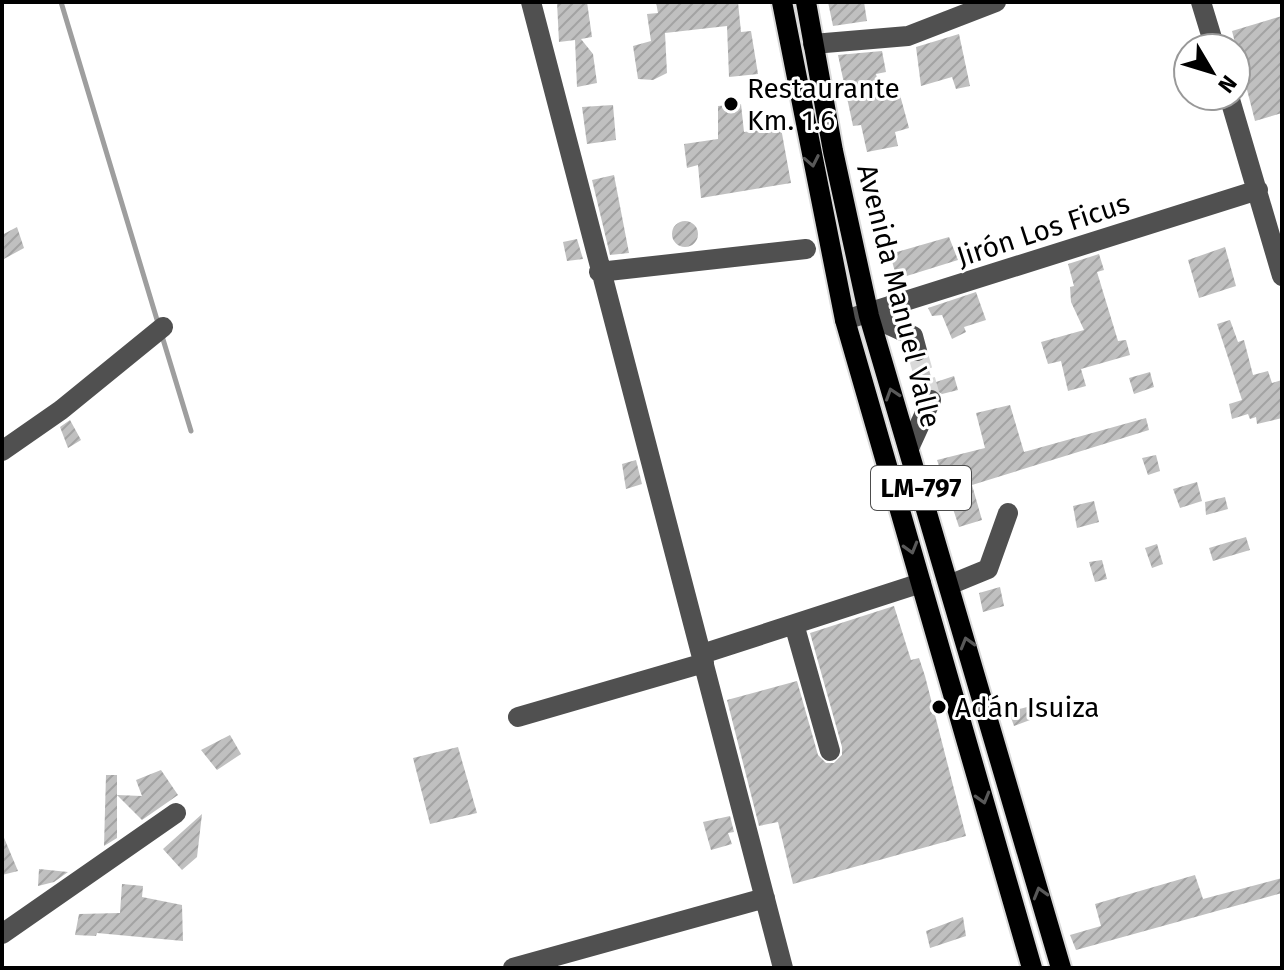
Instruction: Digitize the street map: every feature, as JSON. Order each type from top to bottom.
[{"type":"main road","name":"Avenida Manuel Valle","points":[[782,2],[827,245],[845,320],[1032,968]]},
{"type":"main road","name":"Avenida Manuel Valle","points":[[806,2],[869,316],[1061,968]]},
{"type":"street","points":[[531,2],[783,968]]},
{"type":"street","points":[[813,44],[908,36],[996,2]]},
{"type":"street","points":[[1201,2],[1210,32]]},
{"type":"street","points":[[1234,112],[1282,276]]},
{"type":"street","name":"Jirón Los Ficus","points":[[845,320],[869,316],[1258,190]]},
{"type":"street","points":[[599,272],[806,249]]},
{"type":"street","points":[[869,316],[915,343],[909,303]]},
{"type":"street","points":[[2,451],[61,410],[163,327]]},
{"type":"street","points":[[909,448],[931,400]]},
{"type":"street","points":[[949,585],[988,569],[1008,513]]},
{"type":"street","points":[[518,717],[921,583]]},
{"type":"street","points":[[794,624],[830,751]]},
{"type":"street","points":[[2,934],[176,813]]},
{"type":"street","points":[[513,968],[566,961],[765,898]]},
{"type":"building","points":[[557,2],[587,2],[592,37],[581,39],[593,54],[597,83],[577,87],[575,40],[559,42]]},
{"type":"building","points":[[656,2],[738,2],[741,32],[751,31],[758,74],[729,77],[727,26],[665,33],[667,73],[653,80],[638,79],[633,46],[651,41],[647,14],[658,13]]},
{"type":"building","points":[[828,2],[864,2],[867,21],[833,26]]},
{"type":"building","points":[[1282,16],[1282,113],[1255,121],[1252,109],[1252,32],[1232,31]]},
{"type":"building","points":[[959,34],[970,86],[956,89],[952,77],[921,86],[916,47]]},
{"type":"building","points":[[882,51],[886,72],[876,74],[882,99],[900,95],[909,128],[895,132],[898,146],[867,152],[861,125],[853,126],[838,55]]},
{"type":"building","points":[[741,104],[744,132],[781,128],[791,183],[701,198],[698,165],[687,168],[684,144],[718,139],[718,106]]},
{"type":"building","points":[[613,105],[616,140],[587,144],[582,107]]},
{"type":"building","points":[[614,175],[629,253],[610,255],[592,180]]},
{"type":"building","points":[[685,221],[694,225],[698,234],[694,243],[685,247],[676,243],[672,234],[676,225]]},
{"type":"building","points":[[17,227],[24,248],[2,260],[2,235]]},
{"type":"building","points":[[949,237],[958,260],[897,279],[890,254]]},
{"type":"building","points":[[577,239],[583,259],[567,261],[563,242]]},
{"type":"building","points":[[1225,247],[1236,286],[1199,298],[1188,260]]},
{"type":"building","points":[[1099,254],[1104,270],[1097,272],[1118,341],[1126,340],[1130,355],[1081,369],[1086,386],[1068,391],[1061,361],[1048,364],[1041,342],[1084,330],[1071,302],[1070,287],[1074,286],[1068,264]]},
{"type":"building","points":[[976,292],[986,320],[964,327],[966,332],[952,339],[942,315],[932,316],[928,308]]},
{"type":"building","points":[[1230,320],[1238,342],[1244,340],[1253,375],[1268,371],[1272,383],[1282,380],[1282,418],[1257,424],[1256,417],[1250,419],[1248,414],[1232,419],[1229,404],[1242,400],[1217,324]]},
{"type":"building","points":[[926,360],[933,383],[954,376],[958,390],[942,394],[931,387],[921,392],[913,363]]},
{"type":"building","points":[[1150,372],[1154,387],[1134,394],[1129,378]]},
{"type":"building","points":[[1010,405],[1024,452],[1146,418],[1149,430],[972,485],[982,520],[959,527],[937,460],[985,448],[976,413]]},
{"type":"building","points":[[70,420],[81,440],[68,448],[60,427]]},
{"type":"building","points":[[1156,455],[1160,471],[1148,475],[1142,458]]},
{"type":"building","points":[[636,460],[642,484],[626,489],[622,464]]},
{"type":"building","points":[[1197,482],[1202,501],[1180,508],[1173,489]]},
{"type":"building","points":[[1225,497],[1228,509],[1206,515],[1205,502]]},
{"type":"building","points":[[1094,501],[1099,522],[1077,528],[1073,506]]},
{"type":"building","points":[[1246,537],[1250,550],[1213,561],[1209,548]]},
{"type":"building","points":[[1157,544],[1163,564],[1152,568],[1145,548]]},
{"type":"building","points":[[1102,560],[1107,579],[1095,582],[1089,562]]},
{"type":"building","points":[[1000,587],[1004,606],[983,612],[979,593]]},
{"type":"building","points":[[894,606],[911,660],[919,658],[925,676],[966,836],[793,884],[778,822],[759,826],[727,700],[797,681],[818,755],[826,763],[834,763],[842,755],[842,747],[810,633]]},
{"type":"building","points":[[1027,707],[1030,720],[1014,726],[1009,712]]},
{"type":"building","points":[[230,735],[241,754],[217,770],[201,750]]},
{"type":"building","points":[[458,747],[477,813],[430,824],[413,758]]},
{"type":"building","points":[[161,770],[178,795],[142,820],[117,795],[142,796],[136,780]]},
{"type":"building","points":[[106,775],[117,775],[117,838],[104,846]]},
{"type":"building","points":[[202,814],[197,857],[182,870],[163,849]]},
{"type":"building","points":[[730,816],[734,832],[728,833],[732,844],[711,850],[703,822]]},
{"type":"building","points":[[2,833],[18,871],[2,875]]},
{"type":"building","points":[[39,869],[68,872],[54,882],[38,886]]},
{"type":"building","points":[[1195,875],[1203,899],[1282,878],[1282,893],[1076,950],[1070,935],[1101,926],[1095,904]]},
{"type":"building","points":[[122,884],[143,886],[142,897],[182,905],[183,941],[97,933],[96,936],[75,935],[79,914],[120,913]]},
{"type":"building","points":[[963,917],[966,936],[930,948],[926,931]]},
{"type":"waterway","points":[[61,2],[158,323]]},
{"type":"waterway","points":[[162,336],[191,431]]},
{"type":"tunnel","points":[[917,351],[931,400]]},
{"type":"place","name":"Restaurante Km. 1.6","points":[[731,104]]},
{"type":"place","name":"Adán Isuiza","points":[[939,707]]}]
